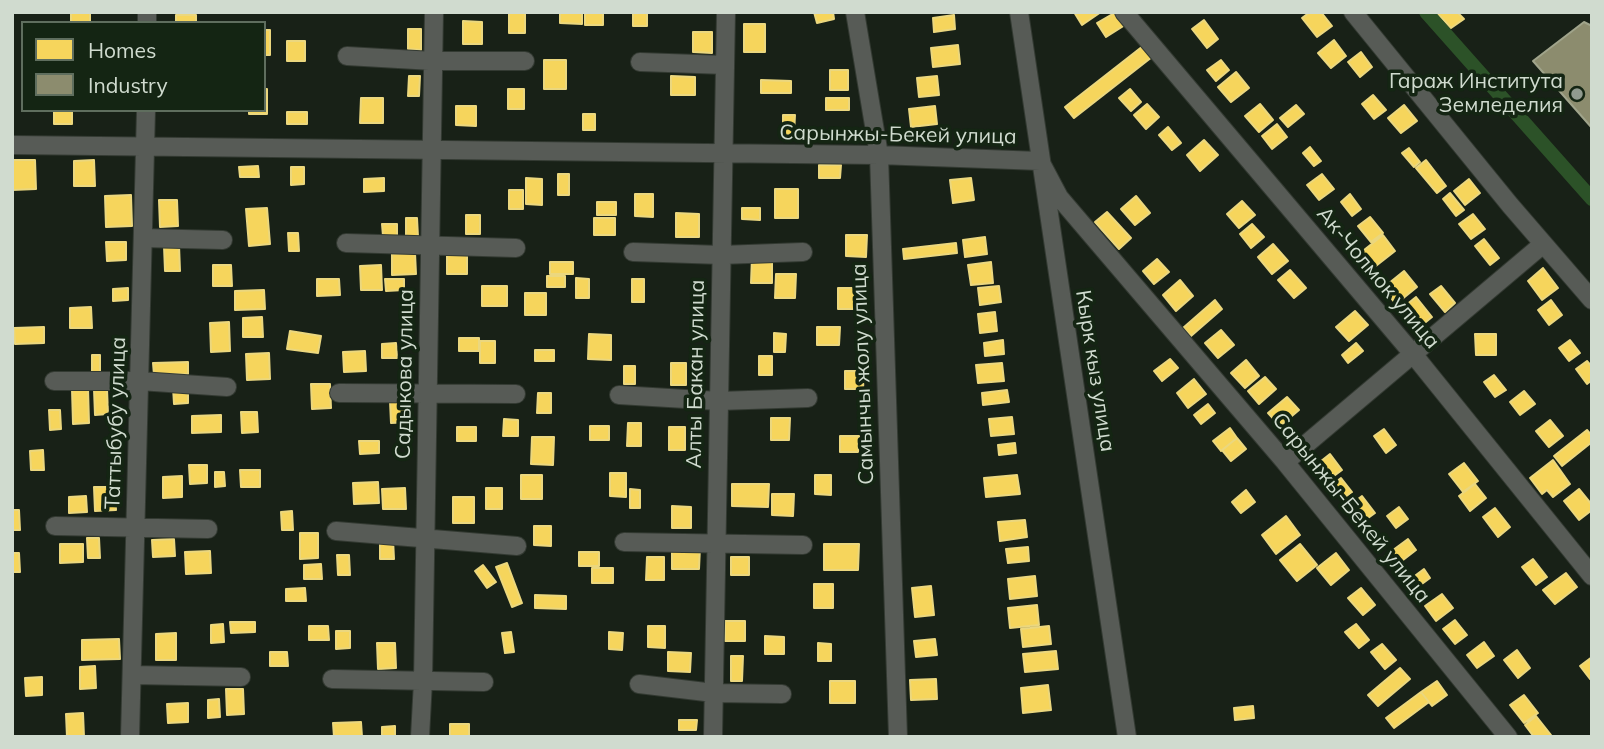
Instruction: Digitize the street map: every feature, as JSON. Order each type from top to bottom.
[{"type":"street","name":"Садыкова улица","points":[[420,737],[434,12]]},
{"type":"street","name":"Алты Бакан улица","points":[[713,737],[726,12]]},
{"type":"street","name":"Самынчы жолу улица","points":[[855,12],[879,155],[898,737]]},
{"type":"street","name":"Кырк кыз улица","points":[[1019,12],[1127,737]]},
{"type":"street","name":"Ак-Чолмок улица","points":[[1124,12],[1413,354],[1592,576]]},
{"type":"street","points":[[1353,12],[1542,245],[1592,300]]},
{"type":"street","points":[[347,56],[433,61],[525,61]]},
{"type":"street","points":[[640,62],[725,65]]},
{"type":"street","name":"Таттыбубу улица","points":[[130,737],[146,112]]},
{"type":"street","name":"Сарынжы-Бекей улица","points":[[12,145],[879,155],[1040,161],[1059,197],[1285,462],[1508,737]]},
{"type":"street","points":[[143,238],[223,240]]},
{"type":"street","points":[[346,243],[516,248]]},
{"type":"street","points":[[1285,462],[1542,245]]},
{"type":"street","points":[[633,252],[721,255],[803,252]]},
{"type":"street","points":[[54,381],[227,387]]},
{"type":"street","points":[[339,393],[516,394]]},
{"type":"street","points":[[619,395],[719,401],[808,398]]},
{"type":"street","points":[[55,526],[208,529]]},
{"type":"street","points":[[337,531],[517,546]]},
{"type":"street","points":[[624,542],[803,545]]},
{"type":"street","points":[[132,675],[241,677]]},
{"type":"street","points":[[332,679],[485,682]]},
{"type":"street","points":[[639,684],[714,693],[782,694]]},
{"type":"building: Homes","points":[[71,12],[90,12],[90,21],[71,21]]},
{"type":"building: Homes","points":[[509,12],[525,12],[525,33],[509,33]]},
{"type":"building: Homes","points":[[560,12],[582,12],[582,24],[560,23]]},
{"type":"building: Homes","points":[[585,12],[603,12],[603,25],[585,25]]},
{"type":"building: Homes","points":[[633,12],[647,12],[647,26],[633,26]]},
{"type":"building: Homes","points":[[814,12],[833,12],[834,19],[817,23]]},
{"type":"building: Homes","points":[[1074,12],[1101,12],[1082,25]]},
{"type":"building: Homes","points":[[1116,12],[1125,25],[1106,37],[1097,23]]},
{"type":"building: Homes","points":[[1310,12],[1321,12],[1332,26],[1317,37],[1302,18]]},
{"type":"building: Homes","points":[[1436,12],[1457,12],[1464,19],[1451,28]]},
{"type":"building: Homes","points":[[176,15],[196,15],[196,21],[176,21]]},
{"type":"building: Homes","points":[[954,15],[955,29],[934,32],[933,18]]},
{"type":"building: Homes","points":[[1204,20],[1218,39],[1207,48],[1192,29]]},
{"type":"building: Homes","points":[[463,21],[482,22],[482,44],[463,44]]},
{"type":"building: Homes","points":[[744,24],[765,24],[765,52],[744,52]]},
{"type":"building: Homes","points":[[408,29],[421,29],[421,50],[408,49]]},
{"type":"building: Homes","points":[[266,30],[270,30],[270,55],[266,55]]},
{"type":"building: Homes","points":[[693,32],[712,32],[712,53],[693,52]]},
{"type":"building: Homes","points":[[1334,40],[1346,56],[1331,68],[1318,53]]},
{"type":"building: Homes","points":[[287,41],[305,41],[305,61],[287,61]]},
{"type":"building: Homes","points":[[958,45],[960,64],[933,67],[931,48]]},
{"type":"building: Homes","points":[[1143,46],[1152,57],[1074,118],[1065,107]]},
{"type":"building: Homes","points":[[1361,52],[1372,67],[1360,77],[1348,62]]},
{"type":"building: Homes","points":[[544,60],[566,60],[566,89],[544,89]]},
{"type":"building: Homes","points":[[1221,60],[1229,70],[1216,81],[1207,70]]},
{"type":"building: Homes","points":[[830,70],[848,70],[848,90],[830,90]]},
{"type":"building: Homes","points":[[1236,72],[1249,88],[1231,102],[1218,87]]},
{"type":"building: Homes","points":[[409,76],[420,76],[419,96],[408,96]]},
{"type":"building: Homes","points":[[671,76],[695,77],[695,95],[671,95]]},
{"type":"building: Homes","points":[[937,76],[939,95],[919,97],[917,78]]},
{"type":"building: Homes","points":[[761,80],[791,81],[791,93],[761,93]]},
{"type":"building: Homes","points":[[267,89],[267,114],[249,114],[266,112]]},
{"type":"building: Homes","points":[[508,89],[524,89],[524,109],[508,109]]},
{"type":"building: Homes","points":[[1130,89],[1141,102],[1131,111],[1119,98]]},
{"type":"building: Homes","points":[[1373,95],[1386,110],[1374,119],[1362,104]]},
{"type":"building: Homes","points":[[361,98],[383,98],[383,123],[360,123]]},
{"type":"building: Homes","points":[[826,98],[849,98],[849,110],[826,110]]},
{"type":"building: Homes","points":[[1147,104],[1159,117],[1146,129],[1134,115]]},
{"type":"building: Homes","points":[[1260,104],[1273,120],[1259,132],[1245,116]]},
{"type":"building: Homes","points":[[1296,105],[1304,114],[1288,127],[1280,118]]},
{"type":"building: Homes","points":[[1404,105],[1417,121],[1401,133],[1388,118]]},
{"type":"building: Homes","points":[[456,106],[476,106],[476,126],[456,125]]},
{"type":"building: Homes","points":[[935,106],[937,124],[911,127],[909,109]]},
{"type":"building: Homes","points":[[54,112],[72,112],[72,124],[54,124]]},
{"type":"building: Homes","points":[[287,112],[307,112],[307,124],[287,124]]},
{"type":"building: Homes","points":[[583,114],[595,114],[595,130],[583,130]]},
{"type":"building: Homes","points":[[783,115],[795,115],[794,135],[783,135]]},
{"type":"building: Homes","points":[[1277,124],[1287,137],[1272,149],[1262,136]]},
{"type":"building: Homes","points":[[1168,127],[1181,143],[1172,150],[1159,135]]},
{"type":"building: Homes","points":[[1204,140],[1218,155],[1200,171],[1187,155]]},
{"type":"building: Homes","points":[[1310,147],[1321,161],[1314,166],[1303,153]]},
{"type":"building: Homes","points":[[1409,148],[1420,162],[1414,167],[1402,153]]},
{"type":"building: Homes","points":[[12,160],[35,160],[36,189],[12,190]]},
{"type":"building: Homes","points":[[94,160],[95,186],[74,186],[74,161]]},
{"type":"building: Homes","points":[[1426,160],[1446,186],[1437,193],[1416,168]]},
{"type":"building: Homes","points":[[819,165],[841,165],[840,178],[819,178]]},
{"type":"building: Homes","points":[[258,166],[259,177],[240,177],[239,167]]},
{"type":"building: Homes","points":[[291,167],[304,167],[304,184],[291,185]]},
{"type":"building: Homes","points":[[558,174],[569,174],[569,195],[558,195]]},
{"type":"building: Homes","points":[[1322,174],[1334,189],[1319,200],[1307,185]]},
{"type":"building: Homes","points":[[384,178],[384,191],[364,192],[364,179]]},
{"type":"building: Homes","points":[[526,178],[542,179],[542,205],[526,204]]},
{"type":"building: Homes","points":[[971,178],[974,200],[953,203],[950,180]]},
{"type":"building: Homes","points":[[1469,179],[1480,193],[1465,205],[1454,191]]},
{"type":"building: Homes","points":[[775,189],[798,189],[798,218],[775,218]]},
{"type":"building: Homes","points":[[509,190],[523,190],[523,209],[509,209]]},
{"type":"building: Homes","points":[[1450,193],[1464,210],[1456,216],[1443,199]]},
{"type":"building: Homes","points":[[635,194],[653,194],[653,217],[635,216]]},
{"type":"building: Homes","points":[[1350,194],[1361,209],[1352,216],[1341,202]]},
{"type":"building: Homes","points":[[131,195],[132,226],[106,227],[105,196]]},
{"type":"building: Homes","points":[[1136,196],[1150,213],[1135,225],[1121,209]]},
{"type":"building: Homes","points":[[159,200],[177,200],[178,226],[160,227]]},
{"type":"building: Homes","points":[[1242,201],[1255,215],[1239,228],[1227,214]]},
{"type":"building: Homes","points":[[597,202],[616,202],[616,215],[597,215]]},
{"type":"building: Homes","points":[[267,208],[270,244],[249,246],[246,209]]},
{"type":"building: Homes","points":[[742,208],[760,208],[760,220],[742,219]]},
{"type":"building: Homes","points":[[1107,212],[1131,238],[1119,249],[1095,222]]},
{"type":"building: Homes","points":[[676,213],[699,214],[699,237],[676,237]]},
{"type":"building: Homes","points":[[1473,214],[1485,229],[1471,239],[1459,224]]},
{"type":"building: Homes","points":[[466,215],[480,215],[480,234],[466,234]]},
{"type":"building: Homes","points":[[1370,217],[1383,233],[1371,242],[1358,226]]},
{"type":"building: Homes","points":[[406,218],[417,218],[418,237],[406,237]]},
{"type":"building: Homes","points":[[594,218],[615,218],[615,235],[594,235]]},
{"type":"building: Homes","points":[[382,224],[397,224],[397,236],[383,236]]},
{"type":"building: Homes","points":[[1252,224],[1264,237],[1251,248],[1240,234]]},
{"type":"building: Homes","points":[[288,233],[298,233],[299,251],[289,251]]},
{"type":"building: Homes","points":[[846,235],[867,235],[866,257],[846,256]]},
{"type":"building: Homes","points":[[1383,235],[1395,251],[1372,269],[1359,254]]},
{"type":"building: Homes","points":[[985,237],[987,254],[965,257],[963,240]]},
{"type":"building: Homes","points":[[1484,239],[1499,258],[1490,265],[1475,246]]},
{"type":"building: Homes","points":[[106,242],[126,242],[126,260],[107,261]]},
{"type":"building: Homes","points":[[956,243],[957,253],[904,259],[903,249]]},
{"type":"building: Homes","points":[[1273,244],[1288,261],[1272,274],[1258,257]]},
{"type":"building: Homes","points":[[179,245],[180,271],[165,271],[164,246]]},
{"type":"building: Homes","points":[[447,252],[467,252],[467,274],[447,274]]},
{"type":"building: Homes","points":[[415,253],[416,274],[392,275],[392,254]]},
{"type":"building: Homes","points":[[752,257],[772,258],[772,283],[751,283]]},
{"type":"building: Homes","points":[[1157,259],[1169,272],[1154,284],[1143,271]]},
{"type":"building: Homes","points":[[550,262],[573,262],[573,274],[550,274]]},
{"type":"building: Homes","points":[[991,262],[993,283],[971,285],[968,265]]},
{"type":"building: Homes","points":[[213,265],[231,265],[232,286],[213,286]]},
{"type":"building: Homes","points":[[381,265],[382,290],[361,290],[360,266]]},
{"type":"building: Homes","points":[[1543,268],[1558,288],[1542,300],[1528,281]]},
{"type":"building: Homes","points":[[1290,270],[1306,288],[1294,298],[1278,280]]},
{"type":"building: Homes","points":[[1404,271],[1417,287],[1396,304],[1383,288]]},
{"type":"building: Homes","points":[[776,274],[796,274],[795,298],[775,298]]},
{"type":"building: Homes","points":[[547,276],[565,276],[565,287],[547,287]]},
{"type":"building: Homes","points":[[576,278],[589,279],[589,298],[576,298]]},
{"type":"building: Homes","points":[[317,279],[339,279],[340,295],[317,296]]},
{"type":"building: Homes","points":[[385,279],[404,279],[404,290],[386,291]]},
{"type":"building: Homes","points":[[632,279],[644,279],[644,302],[632,302]]},
{"type":"building: Homes","points":[[1180,280],[1193,296],[1176,311],[1163,295]]},
{"type":"building: Homes","points":[[482,286],[507,286],[507,306],[482,306]]},
{"type":"building: Homes","points":[[999,286],[1001,302],[980,305],[978,288]]},
{"type":"building: Homes","points":[[1441,286],[1455,303],[1445,312],[1430,294]]},
{"type":"building: Homes","points":[[128,288],[128,300],[113,301],[113,289]]},
{"type":"building: Homes","points":[[838,288],[867,288],[866,309],[838,309]]},
{"type":"building: Homes","points":[[264,290],[265,309],[235,310],[235,291]]},
{"type":"building: Homes","points":[[525,293],[546,293],[546,315],[525,315]]},
{"type":"building: Homes","points":[[1416,297],[1432,317],[1416,330],[1400,310]]},
{"type":"building: Homes","points":[[1215,300],[1222,309],[1191,336],[1183,328]]},
{"type":"building: Homes","points":[[1551,300],[1562,315],[1549,325],[1538,310]]},
{"type":"building: Homes","points":[[91,307],[92,328],[70,328],[70,308]]},
{"type":"building: Homes","points":[[1355,311],[1368,325],[1349,341],[1336,327]]},
{"type":"building: Homes","points":[[995,312],[997,331],[980,333],[978,314]]},
{"type":"building: Homes","points":[[262,317],[263,337],[243,337],[243,318]]},
{"type":"building: Homes","points":[[229,322],[230,351],[211,352],[210,323]]},
{"type":"building: Homes","points":[[44,327],[44,343],[15,344],[14,328]]},
{"type":"building: Homes","points":[[817,327],[840,327],[839,345],[817,345]]},
{"type":"building: Homes","points":[[1221,330],[1234,345],[1218,358],[1205,343]]},
{"type":"building: Homes","points":[[290,331],[321,336],[318,353],[287,349]]},
{"type":"building: Homes","points":[[774,333],[786,334],[785,352],[774,352]]},
{"type":"building: Homes","points":[[589,334],[611,335],[611,360],[588,359]]},
{"type":"building: Homes","points":[[1475,334],[1496,334],[1496,355],[1476,355]]},
{"type":"building: Homes","points":[[459,338],[479,338],[479,351],[459,351]]},
{"type":"building: Homes","points":[[1003,340],[1004,354],[985,356],[984,343]]},
{"type":"building: Homes","points":[[1570,340],[1580,353],[1569,361],[1559,348]]},
{"type":"building: Homes","points":[[480,341],[495,341],[495,363],[480,363]]},
{"type":"building: Homes","points":[[396,343],[397,358],[382,358],[382,344]]},
{"type":"building: Homes","points":[[1356,343],[1363,351],[1348,363],[1342,355]]},
{"type":"building: Homes","points":[[535,350],[554,350],[554,361],[535,361]]},
{"type":"building: Homes","points":[[365,351],[366,371],[344,372],[343,352]]},
{"type":"building: Homes","points":[[269,353],[270,379],[247,380],[246,354]]},
{"type":"building: Homes","points":[[92,355],[100,355],[100,372],[92,372]]},
{"type":"building: Homes","points":[[759,356],[772,356],[772,375],[759,375]]},
{"type":"building: Homes","points":[[1170,359],[1178,368],[1162,381],[1154,371]]},
{"type":"building: Homes","points":[[1246,360],[1259,376],[1245,388],[1231,373]]},
{"type":"building: Homes","points":[[1587,361],[1592,367],[1592,380],[1587,384],[1576,369]]},
{"type":"building: Homes","points":[[188,362],[188,374],[154,375],[153,363]]},
{"type":"building: Homes","points":[[671,363],[686,363],[686,385],[671,385]]},
{"type":"building: Homes","points":[[1002,363],[1004,381],[978,383],[976,365]]},
{"type":"building: Homes","points":[[624,366],[635,366],[635,384],[624,384]]},
{"type":"building: Homes","points":[[845,371],[864,371],[863,389],[845,389]]},
{"type":"building: Homes","points":[[1494,375],[1506,390],[1495,397],[1484,382]]},
{"type":"building: Homes","points":[[1265,377],[1276,389],[1259,404],[1248,391]]},
{"type":"building: Homes","points":[[1194,379],[1206,394],[1188,408],[1177,393]]},
{"type":"building: Homes","points":[[311,384],[330,384],[331,408],[312,409]]},
{"type":"building: Homes","points":[[188,386],[188,403],[174,404],[173,387]]},
{"type":"building: Homes","points":[[88,388],[89,423],[73,424],[72,389]]},
{"type":"building: Homes","points":[[94,389],[107,389],[108,414],[95,415]]},
{"type":"building: Homes","points":[[1007,390],[1009,402],[983,405],[982,393]]},
{"type":"building: Homes","points":[[1524,391],[1535,404],[1520,415],[1510,402]]},
{"type":"building: Homes","points":[[538,393],[551,393],[551,413],[537,413]]},
{"type":"building: Homes","points":[[1287,397],[1299,410],[1280,426],[1268,413]]},
{"type":"building: Homes","points":[[390,401],[411,401],[412,422],[391,423]]},
{"type":"building: Homes","points":[[1208,404],[1215,413],[1201,424],[1194,415]]},
{"type":"building: Homes","points":[[49,410],[60,410],[61,429],[50,430]]},
{"type":"building: Homes","points":[[241,412],[257,412],[258,432],[242,433]]},
{"type":"building: Homes","points":[[221,415],[221,432],[192,433],[192,416]]},
{"type":"building: Homes","points":[[1012,417],[1014,434],[991,436],[989,419]]},
{"type":"building: Homes","points":[[771,418],[790,418],[789,440],[771,440]]},
{"type":"building: Homes","points":[[504,419],[518,420],[518,436],[503,436]]},
{"type":"building: Homes","points":[[1550,420],[1563,436],[1549,447],[1536,431]]},
{"type":"building: Homes","points":[[628,423],[641,423],[641,446],[627,446]]},
{"type":"building: Homes","points":[[590,426],[609,426],[609,440],[590,440]]},
{"type":"building: Homes","points":[[457,427],[476,427],[476,441],[457,441]]},
{"type":"building: Homes","points":[[669,427],[685,427],[685,450],[669,450]]},
{"type":"building: Homes","points":[[1230,428],[1237,438],[1221,451],[1213,441]]},
{"type":"building: Homes","points":[[1384,429],[1396,445],[1386,453],[1374,436]]},
{"type":"building: Homes","points":[[1587,430],[1592,436],[1592,442],[1562,466],[1554,456]]},
{"type":"building: Homes","points":[[840,436],[859,436],[858,452],[840,452]]},
{"type":"building: Homes","points":[[532,437],[554,437],[553,465],[531,464]]},
{"type":"building: Homes","points":[[1237,438],[1246,449],[1231,461],[1222,450]]},
{"type":"building: Homes","points":[[359,441],[379,441],[379,453],[360,454]]},
{"type":"building: Homes","points":[[1015,443],[1016,453],[999,455],[998,445]]},
{"type":"building: Homes","points":[[43,450],[44,470],[31,470],[30,451]]},
{"type":"building: Homes","points":[[1330,454],[1342,470],[1323,484],[1311,469]]},
{"type":"building: Homes","points":[[1553,460],[1570,484],[1553,497],[1547,490],[1542,494],[1530,478]]},
{"type":"building: Homes","points":[[1464,463],[1478,481],[1463,492],[1449,474]]},
{"type":"building: Homes","points":[[189,465],[207,465],[207,483],[190,484]]},
{"type":"building: Homes","points":[[240,470],[260,470],[260,487],[241,487]]},
{"type":"building: Homes","points":[[215,472],[224,472],[225,486],[215,487]]},
{"type":"building: Homes","points":[[610,473],[626,473],[626,497],[610,496]]},
{"type":"building: Homes","points":[[521,475],[542,475],[542,499],[521,499]]},
{"type":"building: Homes","points":[[815,475],[831,475],[831,495],[815,494]]},
{"type":"building: Homes","points":[[1017,475],[1020,494],[986,497],[984,478]]},
{"type":"building: Homes","points":[[182,476],[182,497],[163,498],[163,477]]},
{"type":"building: Homes","points":[[1341,478],[1352,492],[1341,500],[1331,486]]},
{"type":"building: Homes","points":[[378,482],[379,503],[354,504],[353,483]]},
{"type":"building: Homes","points":[[732,484],[769,484],[768,507],[732,506]]},
{"type":"building: Homes","points":[[1475,484],[1486,498],[1470,511],[1459,496]]},
{"type":"building: Homes","points":[[94,487],[115,487],[116,510],[95,511]]},
{"type":"building: Homes","points":[[405,488],[406,509],[383,509],[382,489]]},
{"type":"building: Homes","points":[[486,488],[502,488],[502,509],[486,509]]},
{"type":"building: Homes","points":[[630,489],[640,490],[640,508],[630,508]]},
{"type":"building: Homes","points":[[1579,489],[1592,505],[1592,510],[1579,520],[1564,501]]},
{"type":"building: Homes","points":[[1246,490],[1255,502],[1241,513],[1232,502]]},
{"type":"building: Homes","points":[[772,494],[794,494],[793,516],[772,515]]},
{"type":"building: Homes","points":[[86,496],[87,512],[69,513],[69,497]]},
{"type":"building: Homes","points":[[1362,496],[1375,513],[1357,526],[1345,509]]},
{"type":"building: Homes","points":[[453,497],[474,497],[474,523],[453,523]]},
{"type":"building: Homes","points":[[672,506],[691,507],[691,528],[672,528]]},
{"type":"building: Homes","points":[[1399,507],[1408,519],[1396,528],[1387,516]]},
{"type":"building: Homes","points":[[1495,508],[1510,527],[1498,537],[1483,517]]},
{"type":"building: Homes","points":[[12,510],[19,510],[20,530],[12,530]]},
{"type":"building: Homes","points":[[292,511],[293,530],[282,530],[281,512]]},
{"type":"building: Homes","points":[[1286,516],[1300,535],[1276,554],[1262,535]]},
{"type":"building: Homes","points":[[1025,520],[1027,537],[1000,541],[998,522]]},
{"type":"building: Homes","points":[[534,526],[551,526],[551,546],[534,545]]},
{"type":"building: Homes","points":[[300,533],[318,533],[318,558],[300,559]]},
{"type":"building: Homes","points":[[87,538],[99,538],[100,558],[88,558]]},
{"type":"building: Homes","points":[[174,539],[175,556],[153,557],[152,540]]},
{"type":"building: Homes","points":[[393,539],[394,559],[380,559],[380,540]]},
{"type":"building: Homes","points":[[1408,539],[1416,550],[1394,567],[1385,556]]},
{"type":"building: Homes","points":[[60,544],[83,544],[83,562],[60,563]]},
{"type":"building: Homes","points":[[824,544],[859,544],[858,570],[824,570]]},
{"type":"building: Homes","points":[[1300,544],[1317,565],[1297,581],[1280,560]]},
{"type":"building: Homes","points":[[672,547],[700,547],[699,569],[672,569]]},
{"type":"building: Homes","points":[[1028,547],[1029,561],[1008,563],[1006,549]]},
{"type":"building: Homes","points":[[210,551],[211,573],[186,574],[185,552]]},
{"type":"building: Homes","points":[[579,552],[599,552],[599,566],[579,566]]},
{"type":"building: Homes","points":[[12,553],[19,553],[20,572],[12,572]]},
{"type":"building: Homes","points":[[1336,553],[1349,570],[1331,585],[1317,568]]},
{"type":"building: Homes","points":[[337,555],[349,555],[350,575],[338,575]]},
{"type":"building: Homes","points":[[647,557],[664,557],[664,580],[646,580]]},
{"type":"building: Homes","points":[[731,557],[749,557],[749,575],[731,575]]},
{"type":"building: Homes","points":[[1533,559],[1547,577],[1536,585],[1522,567]]},
{"type":"building: Homes","points":[[507,563],[522,603],[512,607],[496,567]]},
{"type":"building: Homes","points":[[321,564],[322,579],[304,579],[304,565]]},
{"type":"building: Homes","points":[[483,565],[496,582],[487,588],[475,571]]},
{"type":"building: Homes","points":[[592,568],[613,568],[613,583],[592,583]]},
{"type":"building: Homes","points":[[1424,569],[1430,578],[1415,589],[1408,581]]},
{"type":"building: Homes","points":[[1566,573],[1577,587],[1555,604],[1543,590]]},
{"type":"building: Homes","points":[[1035,576],[1037,596],[1010,599],[1008,579]]},
{"type":"building: Homes","points":[[814,584],[833,584],[833,608],[814,608]]},
{"type":"building: Homes","points":[[931,586],[934,615],[915,617],[912,588]]},
{"type":"building: Homes","points":[[305,588],[306,601],[286,601],[286,589]]},
{"type":"building: Homes","points":[[1361,588],[1375,605],[1363,615],[1348,598]]},
{"type":"building: Homes","points":[[1442,594],[1453,608],[1436,621],[1425,606]]},
{"type":"building: Homes","points":[[535,595],[566,596],[566,609],[535,608]]},
{"type":"building: Homes","points":[[1037,605],[1039,625],[1010,628],[1008,608]]},
{"type":"building: Homes","points":[[1455,620],[1467,635],[1455,644],[1443,629]]},
{"type":"building: Homes","points":[[725,621],[745,621],[745,641],[725,641]]},
{"type":"building: Homes","points":[[230,622],[255,622],[255,632],[231,633]]},
{"type":"building: Homes","points":[[223,624],[224,642],[211,643],[211,625]]},
{"type":"building: Homes","points":[[1356,624],[1369,640],[1359,648],[1345,632]]},
{"type":"building: Homes","points":[[309,626],[328,626],[329,640],[309,640]]},
{"type":"building: Homes","points":[[648,626],[665,626],[665,648],[648,647]]},
{"type":"building: Homes","points":[[1049,626],[1051,644],[1023,647],[1021,629]]},
{"type":"building: Homes","points":[[336,631],[350,631],[350,648],[336,649]]},
{"type":"building: Homes","points":[[511,632],[514,652],[505,653],[502,633]]},
{"type":"building: Homes","points":[[609,632],[623,633],[622,650],[609,649]]},
{"type":"building: Homes","points":[[176,633],[176,660],[156,660],[156,634]]},
{"type":"building: Homes","points":[[765,636],[784,637],[784,654],[765,654]]},
{"type":"building: Homes","points":[[119,639],[120,659],[82,660],[82,640]]},
{"type":"building: Homes","points":[[935,639],[937,655],[916,657],[914,641]]},
{"type":"building: Homes","points":[[1484,642],[1494,656],[1477,668],[1467,655]]},
{"type":"building: Homes","points":[[377,643],[395,643],[396,668],[378,669]]},
{"type":"building: Homes","points":[[818,643],[831,644],[831,661],[818,661]]},
{"type":"building: Homes","points":[[1382,644],[1396,660],[1385,669],[1371,652]]},
{"type":"building: Homes","points":[[1517,650],[1530,668],[1518,678],[1504,660]]},
{"type":"building: Homes","points":[[1056,651],[1058,669],[1025,672],[1023,654]]},
{"type":"building: Homes","points":[[270,652],[287,652],[288,666],[270,666]]},
{"type":"building: Homes","points":[[668,652],[691,653],[690,672],[668,671]]},
{"type":"building: Homes","points":[[731,656],[743,656],[742,681],[731,681]]},
{"type":"building: Homes","points":[[1592,657],[1592,677],[1590,679],[1580,666]]},
{"type":"building: Homes","points":[[95,666],[96,688],[80,689],[80,667]]},
{"type":"building: Homes","points":[[1400,668],[1410,679],[1378,706],[1368,695]]},
{"type":"building: Homes","points":[[42,677],[42,695],[26,696],[25,678]]},
{"type":"building: Homes","points":[[936,679],[937,699],[911,700],[910,680]]},
{"type":"building: Homes","points":[[830,681],[855,681],[855,703],[830,703]]},
{"type":"building: Homes","points":[[1437,681],[1447,695],[1432,706],[1421,692]]},
{"type":"building: Homes","points":[[1048,685],[1051,710],[1023,713],[1021,688]]},
{"type":"building: Homes","points":[[226,689],[243,689],[244,714],[227,715]]},
{"type":"building: Homes","points":[[1421,692],[1429,702],[1394,728],[1386,718]]},
{"type":"building: Homes","points":[[1524,695],[1538,713],[1524,723],[1510,705]]},
{"type":"building: Homes","points":[[219,699],[220,717],[208,718],[208,700]]},
{"type":"building: Homes","points":[[188,703],[188,722],[168,723],[167,704]]},
{"type":"building: Homes","points":[[1253,706],[1254,718],[1235,720],[1234,708]]},
{"type":"building: Homes","points":[[83,713],[84,737],[67,737],[66,714]]},
{"type":"building: Homes","points":[[1536,716],[1551,735],[1549,737],[1534,737],[1525,725]]},
{"type":"building: Homes","points":[[679,720],[697,720],[696,730],[679,730]]},
{"type":"building: Homes","points":[[361,722],[362,737],[334,737],[333,723]]},
{"type":"building: Homes","points":[[450,724],[469,724],[469,737],[450,737]]},
{"type":"building: Homes","points":[[395,726],[395,737],[382,737],[382,727]]},
{"type":"building: Industry","name":"Гараж Института Земледелия","points":[[1584,22],[1592,26],[1592,128],[1533,61]]},
{"type":"waterway","points":[[1426,12],[1592,199]]},
{"type":"place","name":"Гараж Института Земледелия","points":[[1577,94]]}]
